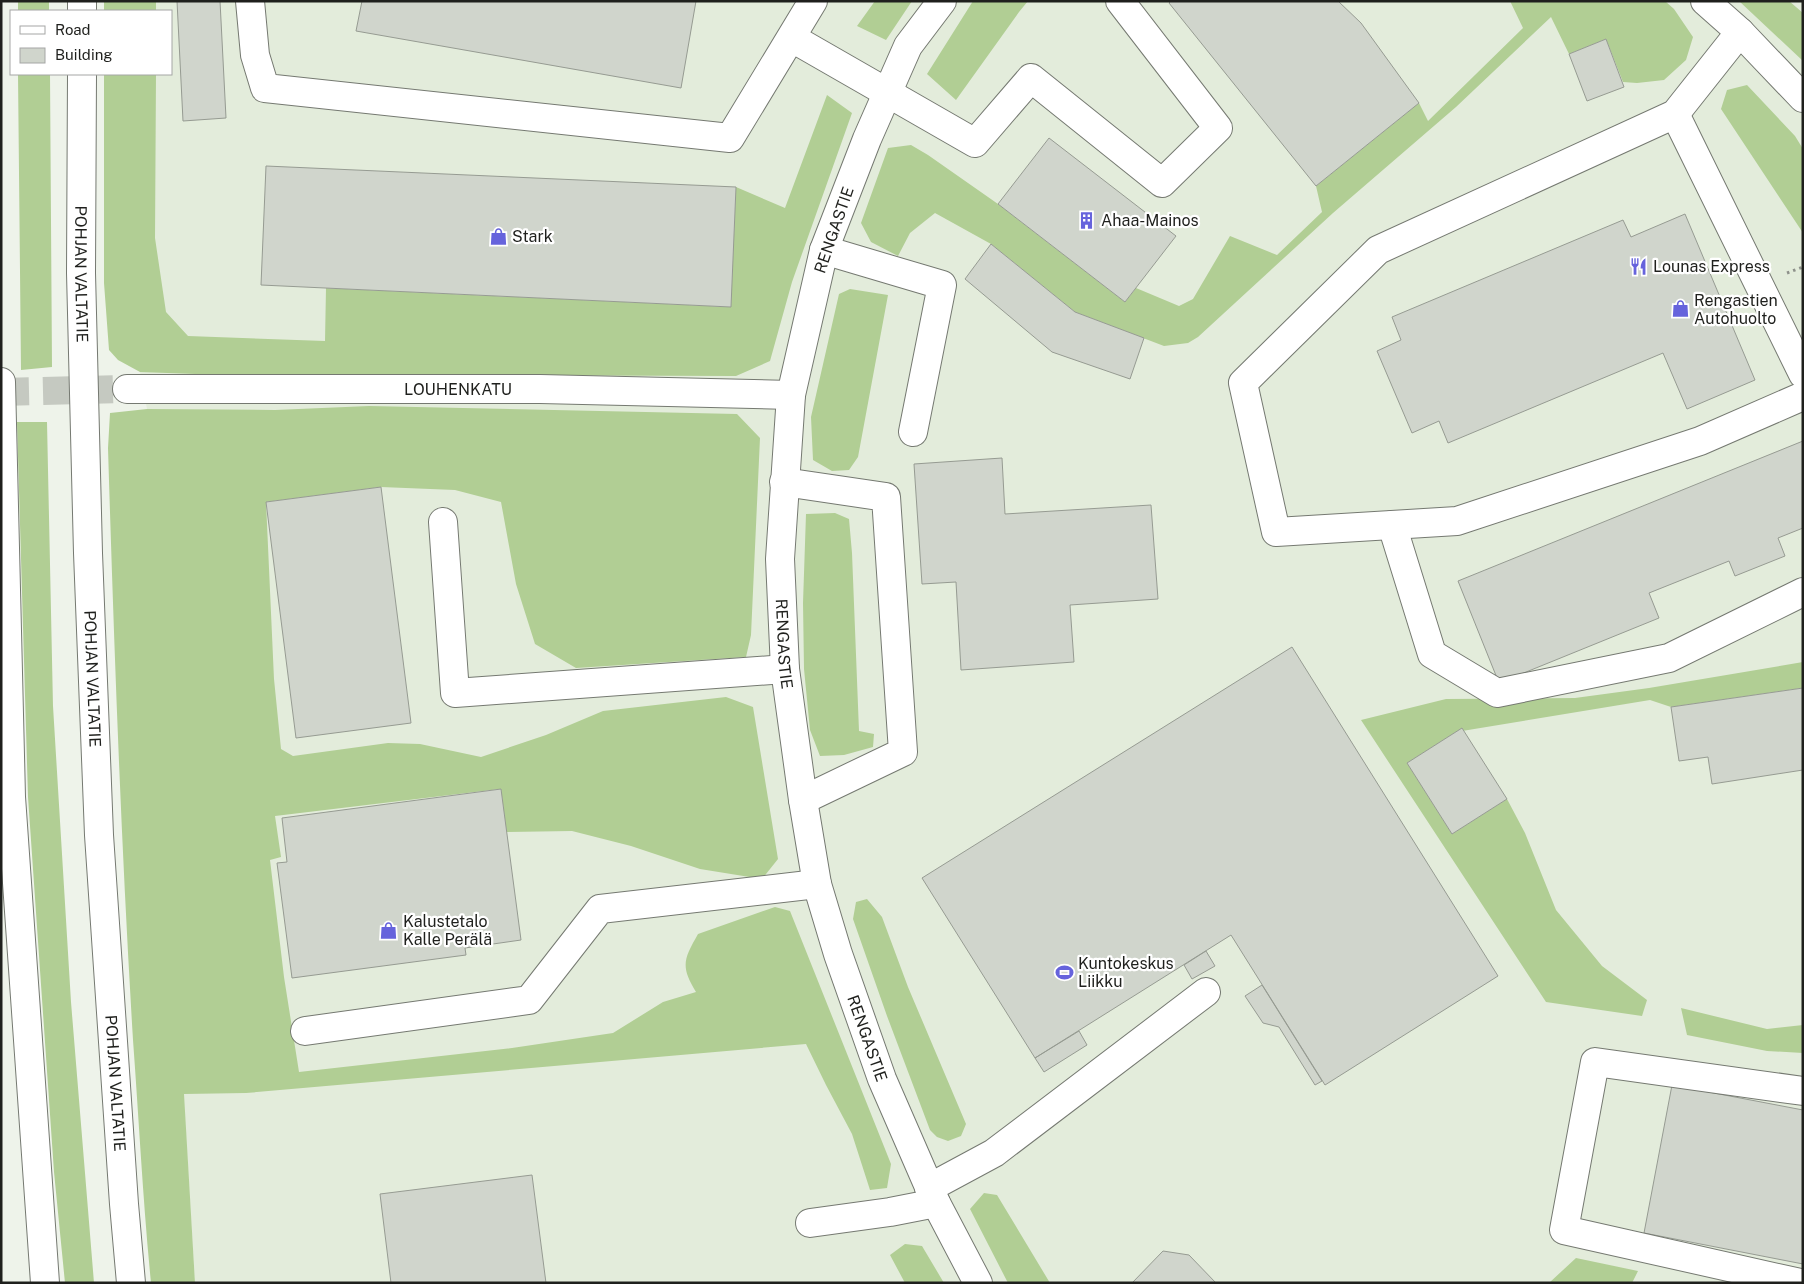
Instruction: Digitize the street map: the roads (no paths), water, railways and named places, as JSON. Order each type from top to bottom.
[{"type":"main road","points":[[250,1],[255,55],[265,88],[730,138],[813,1]]},
{"type":"main road","name":"RENGASTIE","points":[[942,1],[908,46],[867,139],[824,250],[791,395],[780,559],[785,669],[817,884],[838,954],[882,1079],[933,1195],[978,1283]]},
{"type":"main road","points":[[792,38],[975,143],[1031,78],[1162,183],[1218,128],[1120,1]]},
{"type":"main road","points":[[1705,1],[1740,32],[1803,98]]},
{"type":"main road","points":[[1740,32],[1675,114],[1378,250],[1242,383],[1276,532],[1457,521],[1700,440],[1803,396]]},
{"type":"main road","name":"POHJAN VALTATIE","points":[[82,75],[81,292],[88,553],[99,835],[123,1194],[132,1283]]},
{"type":"main road","points":[[1675,114],[1803,374]]},
{"type":"main road","points":[[824,250],[942,285],[913,432]]},
{"type":"main road","points":[[1,382],[11,797],[45,1283]]},
{"type":"main road","name":"LOUHENKATU","points":[[127,389],[540,388],[791,395]]},
{"type":"main road","points":[[784,482],[886,497],[903,752],[803,800]]},
{"type":"main road","points":[[443,522],[455,693],[785,669]]},
{"type":"main road","points":[[1392,526],[1432,654],[1497,693],[1669,658],[1803,592]]},
{"type":"main road","points":[[306,1030],[530,1000],[600,909],[817,884]]},
{"type":"main road","points":[[810,1223],[890,1212],[933,1195],[994,1153],[1206,992]]},
{"type":"main road","points":[[1800,1283],[1564,1230],[1595,1062],[1803,1091]]},
{"type":"tunnel","points":[[1,392],[127,389]]},
{"type":"place","name":"Ahaa-Mainos","points":[[1087,220]]},
{"type":"place","name":"Stark","points":[[498,236]]},
{"type":"place","name":"Lounas Express","points":[[1639,266]]},
{"type":"place","name":"Rengastien Autohuolto","points":[[1680,309]]},
{"type":"place","name":"Kalustetalo Kalle Perälä","points":[[389,930]]},
{"type":"place","name":"Kuntokeskus Liikku","points":[[1064,972]]}]
